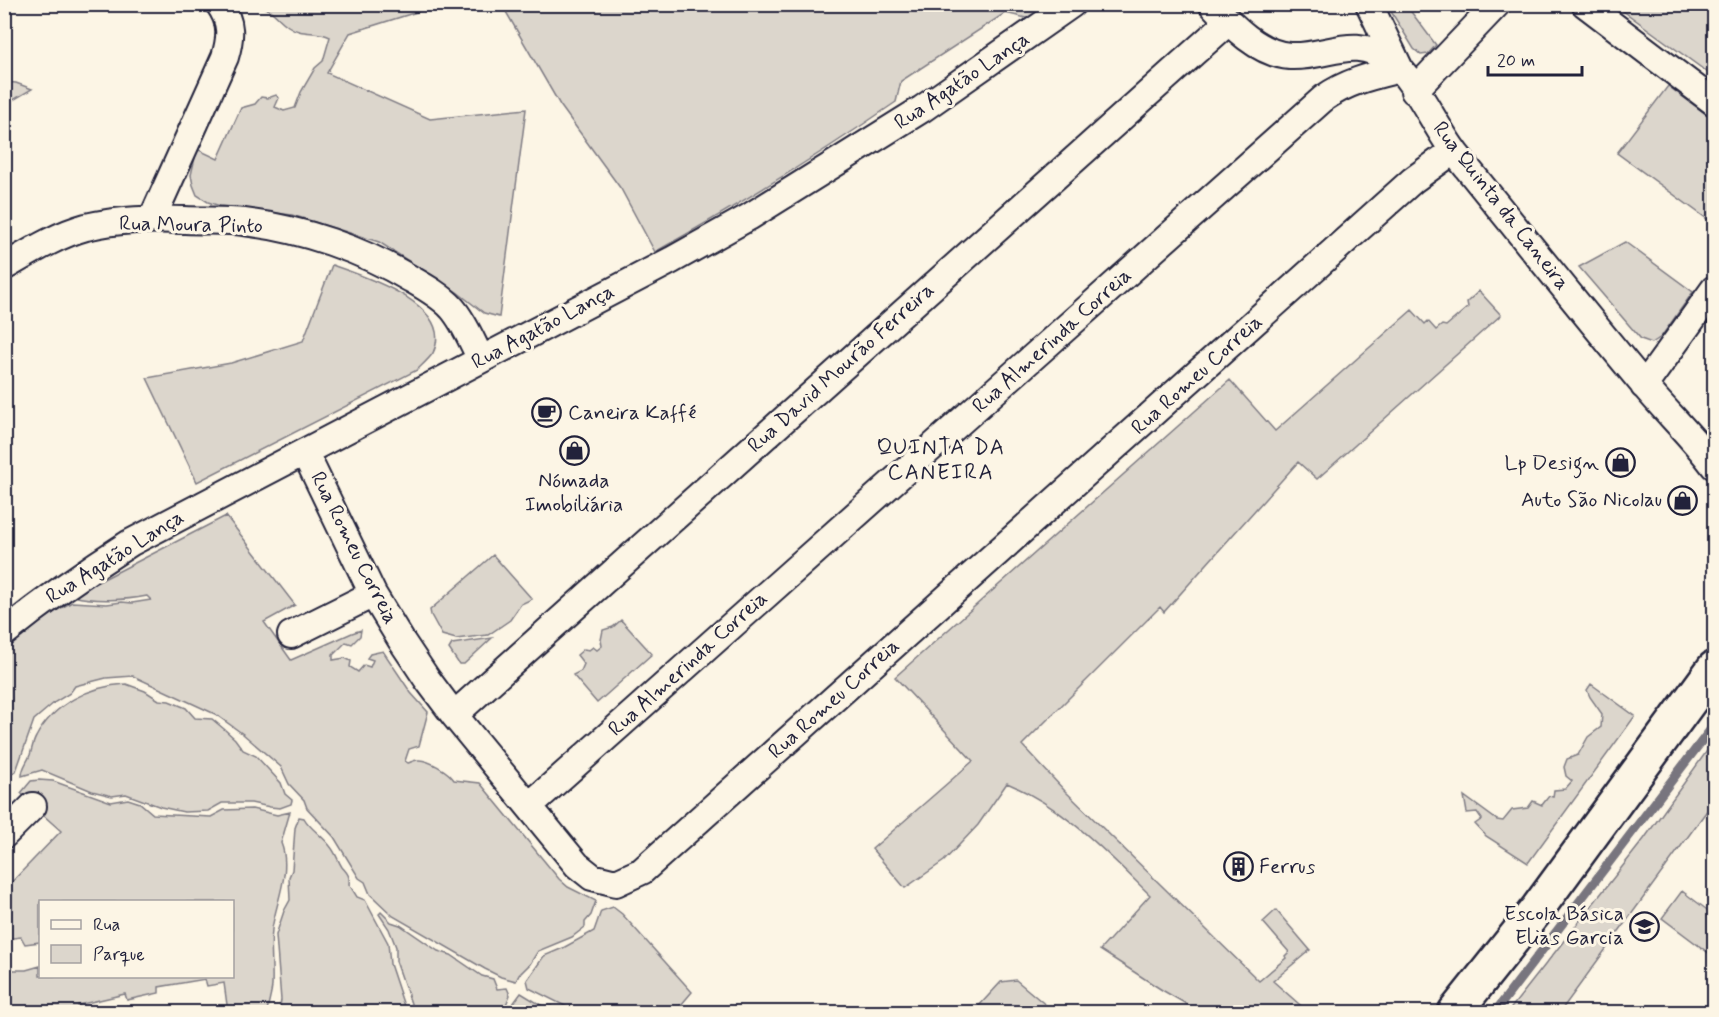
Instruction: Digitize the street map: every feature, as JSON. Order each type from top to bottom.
[{"type":"main road","points":[[1455,1012],[1538,908],[1714,669]]},
{"type":"street","points":[[152,219],[225,57],[230,38],[229,20],[219,4]]},
{"type":"street","name":"Rua Agatão Lança","points":[[4,633],[41,603],[130,543],[305,453],[749,217],[922,109],[1048,23],[1072,4]]},
{"type":"street","points":[[1369,4],[1400,69]]},
{"type":"street","points":[[1414,91],[1497,4]]},
{"type":"street","points":[[1585,4],[1714,102]]},
{"type":"street","name":"Rua Quinta da Caneira","points":[[1220,13],[1241,33],[1272,51],[1289,56],[1306,55],[1347,46],[1379,54],[1400,69],[1454,151],[1644,386],[1712,460]]},
{"type":"street","name":"Rua David Mourão Ferreira","points":[[454,715],[1220,13]]},
{"type":"street","name":"Rua Almerinda Correia","points":[[529,806],[1324,98],[1341,86],[1400,69]]},
{"type":"street","name":"Rua Romeu Correia","points":[[305,453],[373,594],[420,669],[454,715],[577,865],[592,876],[616,883],[642,872],[1413,180],[1454,151]]},
{"type":"street","name":"Rua Moura Pinto","points":[[4,267],[33,250],[84,228],[117,220],[242,222],[271,226],[341,246],[389,266],[431,291],[451,307],[463,324],[481,359]]},
{"type":"street","points":[[1644,386],[1714,289]]},
{"type":"street","points":[[291,635],[373,594]]},
{"type":"street","points":[[4,835],[33,806]]},
{"type":"green space","points":[[256,5],[439,5],[350,33],[327,73],[430,119],[526,109],[499,317],[484,313],[457,292],[379,242],[292,215],[220,206],[197,195],[191,175],[197,149],[218,159],[241,108],[255,104],[261,97],[268,98],[276,95],[279,98],[275,107],[284,111],[295,108],[315,68],[323,61],[330,37],[293,29],[271,11]]},
{"type":"green space","points":[[502,5],[1048,5],[1030,19],[1005,13],[901,81],[896,102],[777,180],[655,252],[621,189],[560,105]]},
{"type":"green space","points":[[1387,5],[1406,5],[1436,45],[1428,54],[1421,55],[1414,49]]},
{"type":"green space","points":[[1615,5],[1714,5],[1714,77]]},
{"type":"green space","points":[[5,82],[16,83],[32,89],[5,105]]},
{"type":"green space","points":[[1668,86],[1714,120],[1714,224],[1617,153]]},
{"type":"green space","points":[[1625,242],[1693,292],[1661,337],[1652,343],[1641,339],[1579,267]]},
{"type":"green space","points":[[332,265],[384,285],[420,307],[431,321],[437,336],[433,353],[417,370],[197,482],[147,378],[231,363],[303,341]]},
{"type":"green space","points":[[1479,291],[1501,315],[1317,479],[1298,462],[1164,612],[1160,607],[1022,745],[1065,791],[1259,981],[1286,958],[1289,952],[1263,922],[1276,910],[1310,950],[1273,981],[1308,1012],[1200,1012],[1100,950],[1150,895],[1066,818],[1028,793],[1007,783],[978,825],[944,861],[905,888],[872,849],[973,761],[895,677],[1230,380],[1275,431],[1412,310],[1425,324],[1428,321],[1436,330],[1442,325],[1446,326],[1468,307],[1467,302]]},
{"type":"green space","points":[[226,516],[295,605],[264,622],[291,660],[361,630],[360,636],[352,644],[346,642],[333,655],[333,660],[345,658],[351,661],[350,667],[358,672],[364,665],[370,667],[373,660],[367,658],[370,654],[383,651],[411,693],[428,712],[419,746],[409,749],[405,761],[408,763],[422,760],[443,770],[454,780],[480,783],[559,879],[568,887],[596,901],[591,915],[585,922],[585,927],[572,937],[538,951],[516,981],[485,969],[393,916],[370,894],[365,882],[359,878],[334,837],[307,808],[304,800],[289,784],[281,767],[243,734],[215,714],[133,676],[106,678],[75,686],[70,693],[55,702],[34,720],[16,771],[11,774],[5,768],[4,649],[50,614],[72,602],[107,604],[151,600],[147,596],[110,600],[74,596]]},
{"type":"green space","points":[[493,555],[532,599],[521,604],[510,620],[488,635],[456,639],[442,635],[430,610]]},
{"type":"green space","points":[[621,620],[652,654],[597,703],[573,675],[581,671],[584,664],[577,655],[584,649],[589,650],[593,647],[597,650],[602,646],[603,630],[613,627]]},
{"type":"green space","points":[[492,638],[464,664],[459,664],[449,649],[452,644]]},
{"type":"green space","points":[[126,684],[145,691],[159,700],[169,701],[186,708],[195,718],[212,719],[235,739],[243,750],[256,756],[281,783],[285,794],[292,800],[291,804],[280,808],[251,803],[222,803],[208,811],[184,812],[161,807],[126,794],[112,796],[92,791],[42,770],[22,776],[35,739],[43,725],[62,706],[99,688]]},
{"type":"green space","points":[[1591,684],[1635,716],[1528,863],[1486,836],[1475,824],[1482,819],[1477,812],[1467,813],[1464,796],[1497,820],[1503,821],[1512,810],[1528,808],[1533,801],[1542,805],[1549,796],[1553,797],[1554,790],[1565,789],[1572,781],[1566,776],[1564,767],[1567,759],[1578,755],[1588,737],[1601,727],[1602,714],[1587,690]]},
{"type":"green space","points":[[1714,741],[1714,801],[1560,1012],[1508,1012],[1644,839]]},
{"type":"green space","points":[[31,781],[53,781],[111,802],[128,799],[140,803],[153,814],[211,817],[224,810],[252,809],[277,815],[290,812],[281,843],[285,864],[272,929],[272,985],[267,1012],[228,1012],[224,983],[207,986],[205,979],[159,987],[159,993],[127,1000],[125,994],[78,1005],[79,1011],[5,1012],[6,970],[26,970],[39,966],[39,978],[234,978],[234,900],[39,900],[39,942],[25,944],[21,937],[5,939],[4,890],[61,831],[21,793]]},
{"type":"green space","points":[[299,817],[304,818],[334,851],[348,874],[349,884],[357,897],[365,900],[388,943],[390,964],[406,1012],[279,1012],[281,1000],[276,935],[290,900],[289,877],[292,870],[295,828]]},
{"type":"green space","points":[[1682,891],[1714,915],[1714,957],[1662,918]]},
{"type":"green space","points":[[613,907],[622,914],[692,992],[675,1012],[577,1012],[529,988],[527,980],[544,956],[594,931],[601,911]]},
{"type":"green space","points":[[381,912],[391,922],[400,925],[438,951],[451,955],[482,976],[493,979],[497,989],[507,988],[510,995],[503,1012],[414,1012],[396,961],[396,947],[389,929],[379,914]]},
{"type":"green space","points":[[1016,980],[1054,1012],[976,1012],[1001,982]]},
{"type":"green space","points":[[521,993],[544,1007],[551,1006],[560,1012],[510,1012],[510,1008]]},
{"type":"waterway","points":[[1495,1012],[1714,725]]},
{"type":"place","name":"Caneira Kaffé","points":[[547,413]]},
{"type":"place","name":"Nómada Imobiliária","points":[[574,450]]},
{"type":"place","name":"Lp Design","points":[[1620,463]]},
{"type":"place","name":"Auto São Nicolau","points":[[1683,500]]},
{"type":"place","name":"Ferrus","points":[[1238,867]]},
{"type":"place","name":"Escola Básica Elias Garcia","points":[[1645,926]]},
{"type":"district","name":"QUINTA DA CANEIRA","points":[[941,461]]}]
